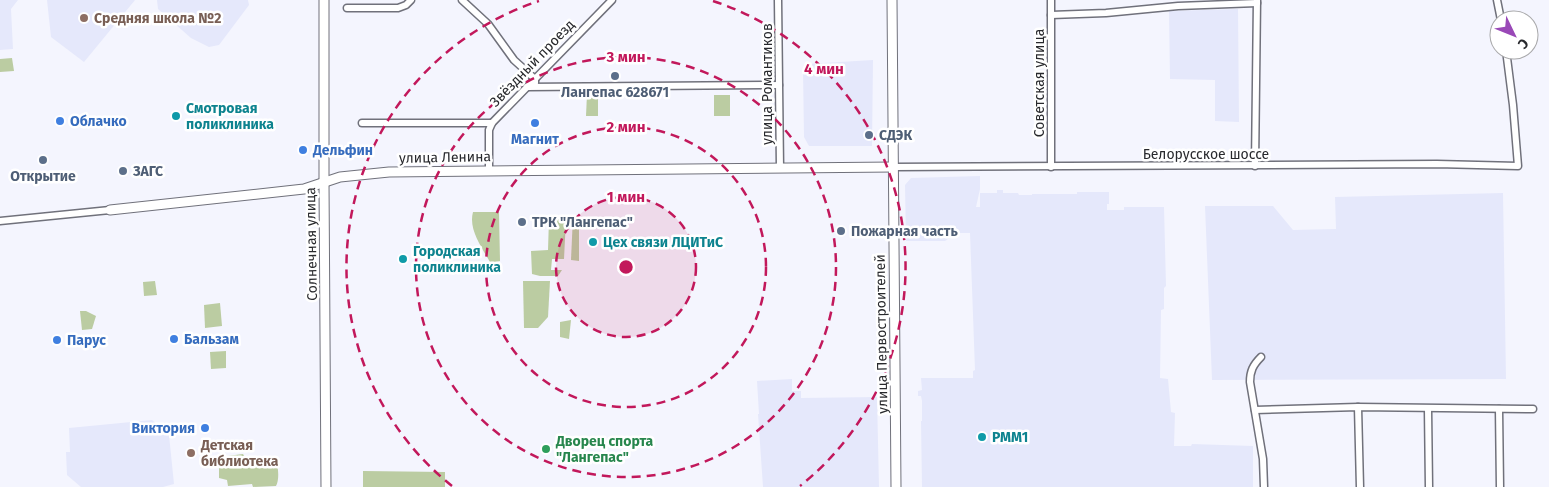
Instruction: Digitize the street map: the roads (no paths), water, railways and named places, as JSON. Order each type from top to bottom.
[{"type":"street","name":"Солнечная улица","points":[[324,0],[326,487]]},
{"type":"street","points":[[346,8],[398,8],[406,5],[411,0]]},
{"type":"street","points":[[462,0],[488,24],[514,60],[534,79],[536,87]]},
{"type":"street","name":"Звёздный проезд","points":[[489,170],[489,130],[492,123],[612,0]]},
{"type":"street","name":"улица Романтиков","points":[[778,0],[780,168]]},
{"type":"street","name":"улица Первостроителей","points":[[892,0],[896,487]]},
{"type":"street","name":"Советская улица","points":[[1051,0],[1051,167]]},
{"type":"street","points":[[1051,15],[1257,2],[1255,166]]},
{"type":"street","name":"Белорусское шоссе","points":[[894,167],[1427,164],[1518,166],[1507,60]]},
{"type":"street","points":[[527,87],[779,85]]},
{"type":"street","name":"Звёздный проезд","points":[[362,123],[492,123]]},
{"type":"street","name":"улица Ленина","points":[[0,221],[299,190],[340,177],[374,172],[894,167]]},
{"type":"street","points":[[1261,357],[1254,364],[1250,374],[1263,459],[1264,487]]},
{"type":"street","points":[[1255,410],[1358,407],[1533,409]]},
{"type":"street","points":[[1358,407],[1360,487]]},
{"type":"street","points":[[1428,409],[1429,487]]},
{"type":"street","points":[[1499,409],[1500,487]]},
{"type":"place","name":"Средняя школа №2","points":[[84,18]]},
{"type":"place","name":"Лангепас 628671","points":[[615,76]]},
{"type":"place","name":"Смотровая поликлиника","points":[[176,116]]},
{"type":"place","name":"Облачко","points":[[60,121]]},
{"type":"place","name":"Магнит","points":[[535,123]]},
{"type":"place","name":"СДЭК","points":[[869,135]]},
{"type":"place","name":"Дельфин","points":[[303,150]]},
{"type":"place","name":"Открытие","points":[[43,160]]},
{"type":"place","name":"ЗАГС","points":[[123,171]]},
{"type":"place","name":"ТРК \"Лангепас\"","points":[[522,222]]},
{"type":"place","name":"Пожарная часть","points":[[841,231]]},
{"type":"place","name":"Цех связи ЛЦИТиС","points":[[593,242]]},
{"type":"place","name":"Городская поликлиника","points":[[403,259]]},
{"type":"place","name":"Бальзам","points":[[174,339]]},
{"type":"place","name":"Парус","points":[[57,340]]},
{"type":"place","name":"Виктория","points":[[205,428]]},
{"type":"place","name":"РММ1","points":[[982,437]]},
{"type":"place","name":"Дворец спорта \"Лангепас\"","points":[[546,449]]},
{"type":"place","name":"Детская библиотека","points":[[191,453]]}]
